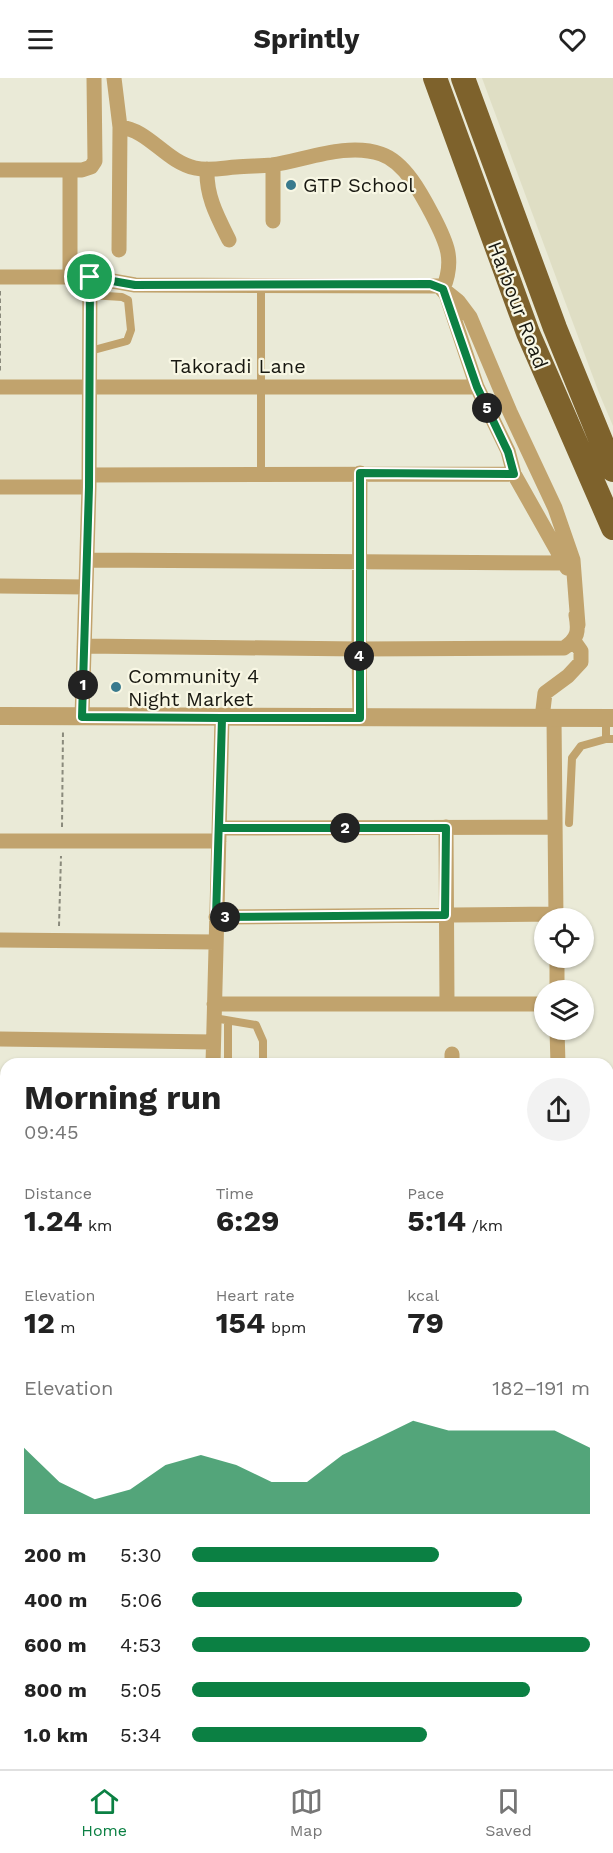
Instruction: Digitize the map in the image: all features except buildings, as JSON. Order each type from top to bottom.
[{"type":"highway","name":"Harbour Road","points":[[435,78],[528,333],[613,528]]},
{"type":"highway","name":"Harbour Road","points":[[463,78],[555,328],[613,470]]},
{"type":"street","points":[[0,170],[70,170],[91,167],[95,161],[94,78]]},
{"type":"street","points":[[114,78],[120,127],[119,250]]},
{"type":"street","points":[[120,127],[138,132],[181,164],[207,169],[273,165],[350,151],[381,154],[396,164],[410,180],[441,232],[451,261],[450,272],[443,289],[477,387],[508,452],[514,474],[566,563],[578,625]]},
{"type":"street","points":[[273,165],[273,221]]},
{"type":"street","points":[[207,169],[206,184],[211,202],[229,240]]},
{"type":"street","points":[[70,170],[70,277]]},
{"type":"street","points":[[0,277],[90,277],[135,285],[430,284],[443,289],[458,301],[470,317],[510,412],[555,508],[573,560],[578,625],[574,641],[564,648],[359,649],[84,646]]},
{"type":"street","points":[[82,717],[89,481],[90,277]]},
{"type":"street","name":"Takoradi Lane","points":[[0,387],[477,387]]},
{"type":"street","points":[[360,473],[358,562],[360,718]]},
{"type":"street","points":[[0,487],[261,474],[514,474]]},
{"type":"street","points":[[87,560],[566,563]]},
{"type":"street","points":[[0,586],[86,587]]},
{"type":"street","points":[[557,908],[562,825],[545,693],[568,676],[580,662],[580,651],[574,641]]},
{"type":"street","points":[[0,716],[610,718]]},
{"type":"street","points":[[213,1058],[213,1042],[219,1014],[216,917],[222,718]]},
{"type":"street","points":[[0,841],[562,825]]},
{"type":"street","points":[[446,828],[447,1004]]},
{"type":"street","points":[[216,917],[534,916]]},
{"type":"street","points":[[0,940],[216,942]]},
{"type":"street","points":[[219,1014],[447,1004],[534,1004]]},
{"type":"street","points":[[0,1039],[213,1042]]},
{"type":"street","points":[[557,1040],[558,1058]]},
{"type":"lane","points":[[261,285],[261,474]]},
{"type":"lane","points":[[90,295],[122,297],[128,300],[131,330],[127,341],[90,351]]},
{"type":"lane","points":[[562,825],[572,758],[581,746],[610,739],[610,718]]},
{"type":"lane","points":[[227,1058],[219,1014],[256,1025],[263,1041],[263,1058]]},
{"type":"path","points":[[0,288],[0,387]]},
{"type":"shaded area","points":[[482,78],[613,78],[613,426],[599,393]]},
{"type":"place","name":"GTP School","points":[[291,185]]},
{"type":"place","name":"Community 4 Night Market","points":[[116,687]]},
{"type":"route","points":[[90,277],[89,487],[82,717],[222,718],[219,828],[446,828],[445,915],[216,917],[222,718],[360,718],[358,562],[360,473],[514,474],[508,452],[477,387],[446,294],[443,289],[430,284],[135,285],[90,277]]}]
